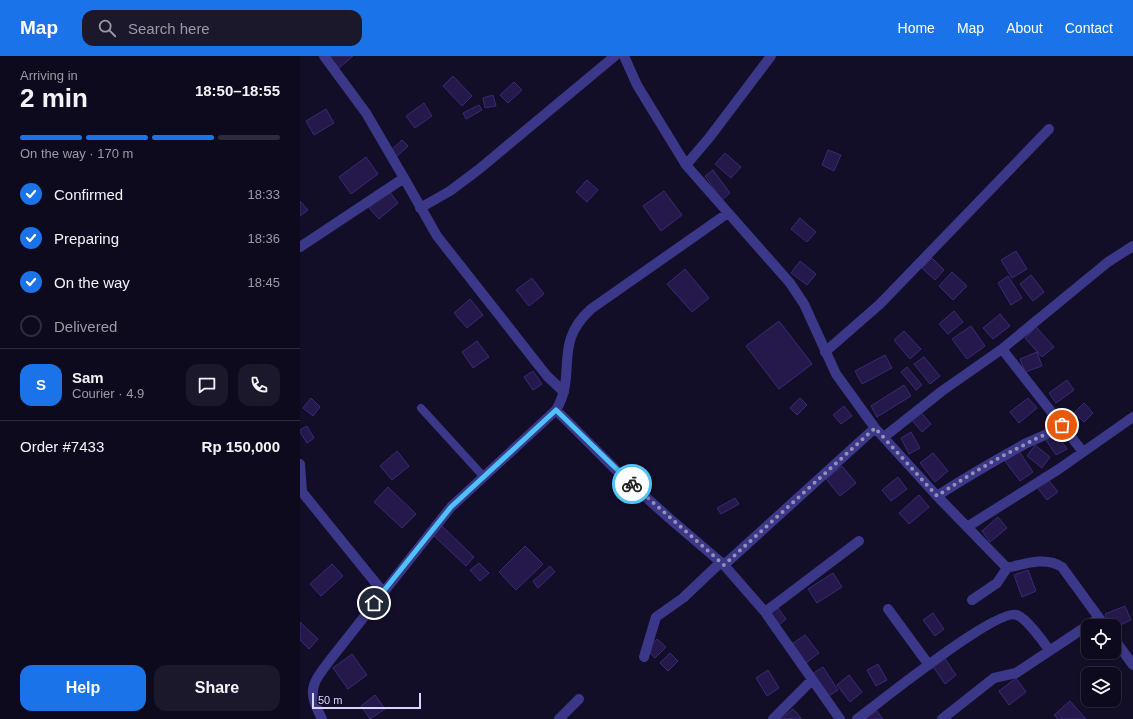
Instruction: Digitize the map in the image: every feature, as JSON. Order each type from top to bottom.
[{"type":"street","points":[[324,56],[366,113],[437,236],[547,376],[564,392]]},
{"type":"street","points":[[420,208],[450,191],[478,170],[614,56]]},
{"type":"street","points":[[624,56],[637,85],[686,165],[790,282],[804,304],[836,374],[875,428],[967,528],[1007,568]]},
{"type":"street","points":[[686,165],[709,138],[771,56]]},
{"type":"street","points":[[825,352],[880,304],[1048,129]]},
{"type":"street","points":[[300,247],[404,178]]},
{"type":"street","points":[[322,719],[313,703],[313,685],[326,666],[451,507],[556,410],[564,392],[569,341],[581,318],[591,309],[728,214]]},
{"type":"street","points":[[884,437],[942,391],[1002,349],[1108,262],[1133,246]]},
{"type":"street","points":[[1002,349],[1083,452]]},
{"type":"street","points":[[556,410],[618,472],[722,563],[765,612],[840,719]]},
{"type":"street","points":[[967,528],[1083,452],[1133,417]]},
{"type":"street","points":[[937,496],[979,469],[1028,442],[1051,433],[1062,425]]},
{"type":"street","points":[[644,657],[656,617],[683,598],[875,428]]},
{"type":"street","points":[[300,464],[301,492],[383,592]]},
{"type":"street","points":[[765,612],[859,540]]},
{"type":"street","points":[[972,600],[997,583],[1007,568],[1048,561],[1056,562],[1062,566],[1100,619]]},
{"type":"street","points":[[888,609],[929,665]]},
{"type":"street","points":[[857,719],[980,628],[1015,614],[1040,635],[1049,650]]},
{"type":"street","points":[[942,719],[994,678],[1016,673],[1049,650],[1081,633]]},
{"type":"street","points":[[1121,649],[1133,665]]},
{"type":"street","points":[[773,719],[812,680]]},
{"type":"street","points":[[559,719],[579,699]]},
{"type":"lane","points":[[421,408],[484,477]]},
{"type":"building","points":[[328,56],[353,56],[339,68]]},
{"type":"building","points":[[453,76],[472,96],[462,106],[443,86]]},
{"type":"building","points":[[514,82],[522,90],[508,103],[500,95]]},
{"type":"building","points":[[493,95],[496,106],[485,108],[483,98]]},
{"type":"building","points":[[424,103],[432,116],[415,128],[406,116]]},
{"type":"building","points":[[479,105],[482,110],[466,119],[463,113]]},
{"type":"building","points":[[326,109],[334,123],[314,135],[306,121]]},
{"type":"building","points":[[402,140],[408,146],[396,157],[390,151]]},
{"type":"building","points":[[828,150],[841,155],[834,171],[822,165]]},
{"type":"building","points":[[725,153],[741,167],[731,178],[715,164]]},
{"type":"building","points":[[366,157],[378,174],[351,194],[339,177]]},
{"type":"building","points":[[713,170],[730,193],[722,200],[705,176]]},
{"type":"building","points":[[587,180],[598,190],[587,202],[576,192]]},
{"type":"building","points":[[389,191],[398,203],[379,219],[369,208]]},
{"type":"building","points":[[664,191],[682,215],[661,231],[643,206]]},
{"type":"building","points":[[300,201],[308,210],[300,216]]},
{"type":"building","points":[[800,218],[816,232],[807,242],[791,229]]},
{"type":"building","points":[[1016,251],[1027,269],[1012,278],[1001,260]]},
{"type":"building","points":[[932,258],[944,270],[935,280],[922,268]]},
{"type":"building","points":[[800,261],[816,274],[807,285],[791,273]]},
{"type":"building","points":[[685,269],[709,298],[692,312],[667,284]]},
{"type":"building","points":[[952,272],[967,286],[953,300],[939,286]]},
{"type":"building","points":[[1031,275],[1044,292],[1033,301],[1020,284]]},
{"type":"building","points":[[1008,276],[1022,298],[1011,305],[998,283]]},
{"type":"building","points":[[532,278],[544,294],[529,306],[516,290]]},
{"type":"building","points":[[470,299],[483,315],[467,328],[454,313]]},
{"type":"building","points":[[954,311],[963,322],[948,334],[939,324]]},
{"type":"building","points":[[1000,314],[1010,326],[993,339],[983,328]]},
{"type":"building","points":[[779,321],[812,364],[779,389],[746,346]]},
{"type":"building","points":[[971,326],[985,346],[967,359],[952,339]]},
{"type":"building","points":[[1036,327],[1054,347],[1042,357],[1025,338]]},
{"type":"building","points":[[904,331],[921,349],[910,359],[894,340]]},
{"type":"building","points":[[477,341],[489,357],[473,368],[462,352]]},
{"type":"building","points":[[1037,352],[1042,366],[1025,372],[1020,359]]},
{"type":"building","points":[[885,355],[892,368],[862,384],[855,371]]},
{"type":"building","points":[[924,357],[940,376],[930,384],[914,364]]},
{"type":"building","points":[[907,367],[922,385],[916,390],[901,372]]},
{"type":"building","points":[[533,371],[542,384],[533,390],[524,377]]},
{"type":"building","points":[[1067,380],[1074,390],[1056,403],[1049,393]]},
{"type":"building","points":[[904,385],[911,396],[877,417],[871,406]]},
{"type":"building","points":[[311,398],[320,407],[313,416],[303,408]]},
{"type":"building","points":[[800,398],[807,405],[797,415],[790,408]]},
{"type":"building","points":[[1028,398],[1037,408],[1019,423],[1010,412]]},
{"type":"building","points":[[1084,403],[1093,413],[1084,422],[1074,413]]},
{"type":"building","points":[[844,406],[852,416],[841,424],[833,415]]},
{"type":"building","points":[[919,410],[931,424],[922,432],[910,418]]},
{"type":"building","points":[[307,426],[314,438],[307,443],[300,430]]},
{"type":"building","points":[[911,432],[920,448],[909,454],[901,438]]},
{"type":"building","points":[[1056,433],[1067,449],[1056,455],[1046,440]]},
{"type":"building","points":[[1035,445],[1050,457],[1042,468],[1027,456]]},
{"type":"building","points":[[397,451],[409,466],[392,480],[380,466]]},
{"type":"building","points":[[1019,451],[1033,472],[1020,481],[1005,461]]},
{"type":"building","points":[[933,453],[948,471],[935,482],[920,463]]},
{"type":"building","points":[[842,466],[856,483],[840,496],[826,479]]},
{"type":"building","points":[[898,477],[907,489],[891,501],[882,490]]},
{"type":"building","points":[[1047,478],[1058,492],[1047,500],[1036,486]]},
{"type":"building","points":[[388,487],[416,514],[402,528],[374,502]]},
{"type":"building","points":[[919,495],[929,507],[909,524],[899,513]]},
{"type":"building","points":[[735,498],[739,504],[721,514],[717,508]]},
{"type":"building","points":[[998,517],[1007,528],[990,542],[982,531]]},
{"type":"building","points":[[442,526],[474,557],[466,566],[433,535]]},
{"type":"building","points":[[525,546],[543,564],[516,590],[499,572]]},
{"type":"building","points":[[479,563],[489,573],[480,581],[470,570]]},
{"type":"building","points":[[332,564],[343,576],[321,596],[310,584]]},
{"type":"building","points":[[550,566],[555,572],[538,588],[533,581]]},
{"type":"building","points":[[1028,570],[1036,591],[1022,597],[1014,575]]},
{"type":"building","points":[[833,573],[842,587],[817,603],[808,589]]},
{"type":"building","points":[[1125,606],[1131,620],[1121,625],[1121,619],[1107,619],[1105,614]]},
{"type":"building","points":[[778,608],[786,619],[779,625],[770,613]]},
{"type":"building","points":[[933,613],[944,629],[935,636],[923,620]]},
{"type":"building","points":[[300,622],[318,639],[309,649],[300,640]]},
{"type":"building","points":[[805,635],[819,653],[806,663],[792,644]]},
{"type":"building","points":[[657,639],[666,647],[655,658],[647,650]]},
{"type":"building","points":[[670,653],[678,661],[668,671],[660,663]]},
{"type":"building","points":[[352,654],[367,675],[348,689],[333,668]]},
{"type":"building","points":[[944,657],[956,675],[945,684],[932,665]]},
{"type":"building","points":[[878,664],[887,680],[876,686],[867,670]]},
{"type":"building","points":[[823,667],[838,690],[827,697],[812,674]]},
{"type":"building","points":[[768,670],[779,688],[767,696],[756,678]]},
{"type":"building","points":[[849,675],[862,692],[850,702],[837,685]]},
{"type":"building","points":[[1016,678],[1026,692],[1009,705],[999,691]]},
{"type":"building","points":[[375,695],[385,709],[370,719],[361,706]]},
{"type":"building","points":[[1070,701],[1086,719],[1058,719],[1054,715]]},
{"type":"building","points":[[793,709],[801,718],[781,719]]},
{"type":"building","points":[[877,711],[883,719],[865,719]]},
{"type":"way so far","points":[[632,484],[724,565],[875,428],[937,496],[979,469],[1028,442],[1051,433],[1062,425]]},
{"type":"route","points":[[374,603],[451,507],[556,410],[632,484]]}]
